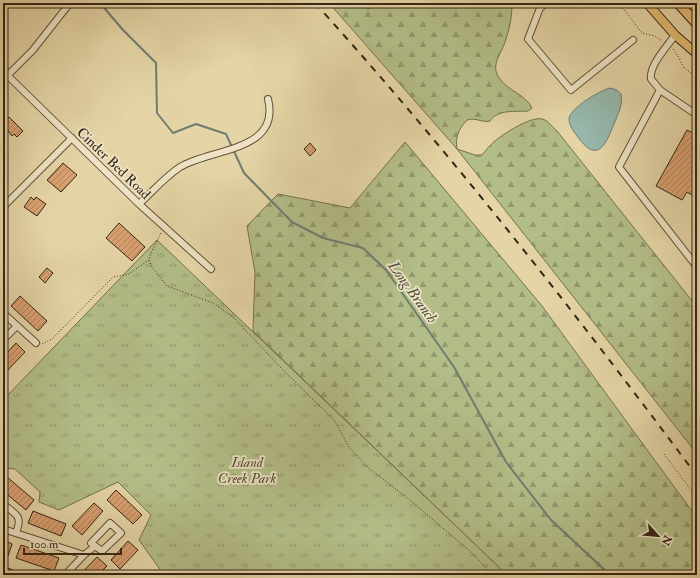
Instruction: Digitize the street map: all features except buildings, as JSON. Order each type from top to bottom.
[{"type":"highway","points":[[678,3],[697,24]]},
{"type":"main road","points":[[647,3],[675,35],[697,54]]},
{"type":"street","points":[[5,74],[33,50],[70,3]]},
{"type":"street","points":[[547,3],[540,8],[528,39],[571,90],[633,40]]},
{"type":"street","points":[[675,35],[656,63],[651,73],[651,80],[660,90],[697,115]]},
{"type":"street","name":"Cinder Bed Road","points":[[5,74],[139,204],[211,269]]},
{"type":"street","points":[[660,90],[619,167],[697,267]]},
{"type":"street","points":[[139,204],[180,168],[203,157],[232,150],[253,140],[265,128],[269,121],[271,108],[268,99]]},
{"type":"street","points":[[3,207],[72,138]]},
{"type":"street","points":[[3,313],[36,343]]},
{"type":"street","points":[[3,340],[17,326]]},
{"type":"street","points":[[3,504],[18,517],[20,523],[16,533]]},
{"type":"street","points":[[110,523],[121,533],[102,551],[94,546],[91,543],[110,523]]},
{"type":"street","points":[[3,529],[84,555]]},
{"type":"street","points":[[65,575],[94,546]]},
{"type":"path","points":[[619,3],[642,33],[655,36],[668,45],[678,56],[684,68],[697,77]]},
{"type":"path","points":[[36,343],[44,345],[52,339],[113,277],[129,274],[149,260],[164,226]]},
{"type":"path","points":[[149,260],[152,267],[167,286],[213,303],[232,316],[282,369],[334,420],[349,447],[367,467],[405,496],[465,547],[493,575]]},
{"type":"path","points":[[664,454],[697,498]]},
{"type":"green space","points":[[329,3],[359,3],[368,9],[382,3],[512,3],[509,30],[497,59],[496,69],[497,74],[503,83],[525,99],[532,108],[528,111],[512,111],[502,113],[493,117],[490,121],[473,119],[467,120],[458,133],[457,149]]},
{"type":"green space","points":[[542,119],[546,121],[557,131],[697,307],[697,454],[457,149],[475,155],[482,155],[495,141],[517,126],[531,120]]},
{"type":"green space","points":[[405,142],[542,306],[697,518],[697,575],[507,575],[253,331],[255,272],[247,226],[278,194],[350,208]]},
{"type":"green space","name":"Island Creek Park","points":[[157,240],[507,575],[164,575],[139,540],[151,515],[118,482],[59,510],[39,502],[40,492],[15,469],[3,468],[3,400]]},
{"type":"water","points":[[610,88],[617,90],[621,94],[620,109],[605,143],[597,150],[592,150],[587,147],[576,135],[571,127],[569,118],[580,104],[599,92]]},
{"type":"waterway","name":"Long Branch","points":[[100,3],[123,30],[156,63],[157,113],[173,133],[196,124],[226,134],[244,173],[292,222],[323,238],[363,248],[386,270],[454,367],[506,462],[551,520],[610,575]]},
{"type":"railway","points":[[315,3],[415,117],[512,235],[697,476]]}]
